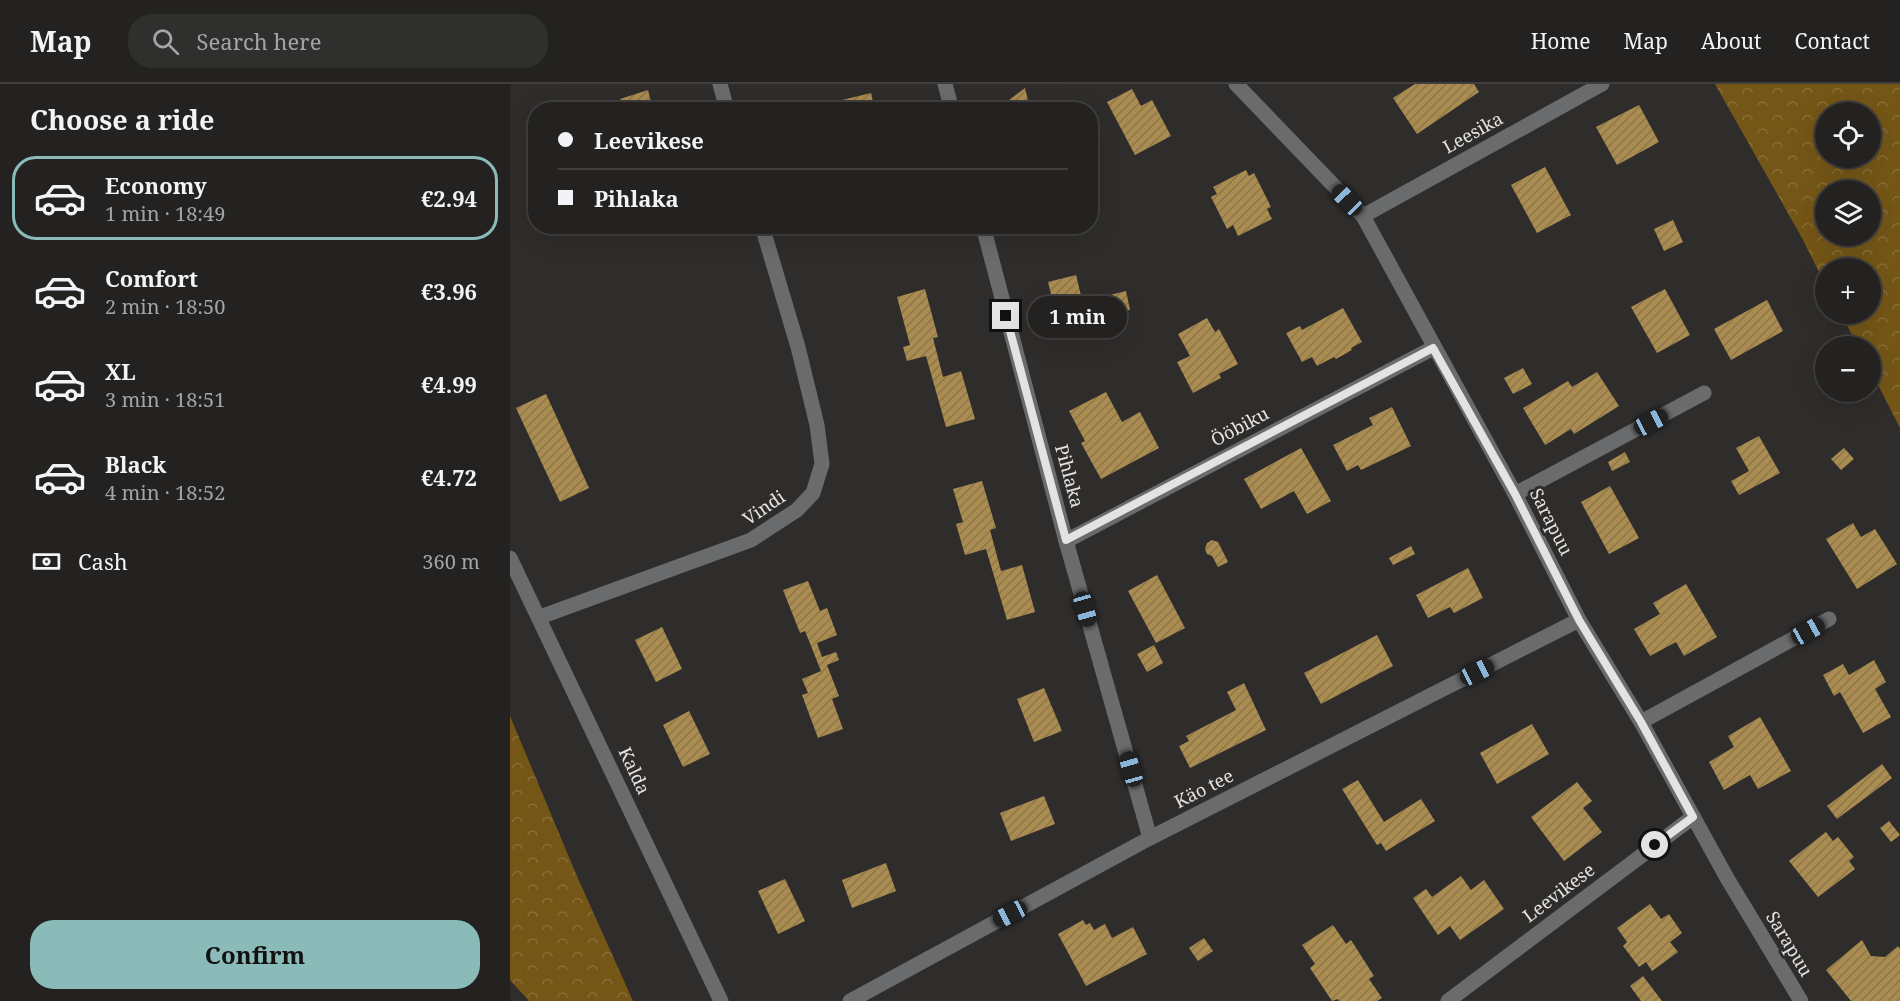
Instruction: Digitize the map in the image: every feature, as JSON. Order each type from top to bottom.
[{"type":"street","points":[[720,84],[725,102]]},
{"type":"street","points":[[945,84],[950,102]]},
{"type":"street","name":"Sarapuu","points":[[1236,84],[1363,216],[1433,348],[1515,494],[1579,620],[1641,722],[1693,817],[1801,1001]]},
{"type":"street","name":"Leesika","points":[[1363,216],[1602,84]]},
{"type":"street","name":"Vindi","points":[[540,618],[751,540],[797,510],[813,493],[822,464],[817,424],[798,347],[764,234]]},
{"type":"street","name":"Pihlaka","points":[[985,234],[1066,540],[1150,838]]},
{"type":"street","name":"Ööbiku","points":[[1066,540],[1433,348]]},
{"type":"street","points":[[1515,494],[1704,393]]},
{"type":"street","name":"Kalda","points":[[510,558],[721,1001]]},
{"type":"street","points":[[1641,722],[1829,619]]},
{"type":"street","name":"Käo tee","points":[[850,1001],[1150,838],[1579,620]]},
{"type":"street","name":"Leevikese","points":[[1448,1001],[1693,817]]},
{"type":"green space","points":[[1715,84],[1900,84],[1900,428],[1881,391],[1881,336],[1853,336],[1846,324],[1881,324],[1881,258],[1815,258],[1815,264]]},
{"type":"green space","points":[[510,716],[576,874],[633,1001],[529,1001],[510,980]]},
{"type":"building","points":[[1415,84],[1474,84],[1479,92],[1417,134],[1393,98]]},
{"type":"building","points":[[1025,88],[1028,102],[1007,102]]},
{"type":"building","points":[[1132,89],[1141,106],[1152,100],[1171,136],[1135,155],[1107,102]]},
{"type":"building","points":[[648,90],[651,102],[621,102],[620,99]]},
{"type":"building","points":[[871,93],[873,102],[842,102],[842,100]]},
{"type":"building","points":[[1639,105],[1659,142],[1617,165],[1596,127]]},
{"type":"building","points":[[1545,167],[1571,215],[1537,233],[1511,185]]},
{"type":"building","points":[[1246,170],[1249,176],[1254,173],[1271,207],[1267,209],[1272,219],[1238,236],[1233,225],[1227,229],[1211,197],[1217,194],[1213,187]]},
{"type":"building","points":[[1673,220],[1683,242],[1664,251],[1654,229]]},
{"type":"building","points":[[1076,275],[1084,308],[1056,314],[1048,282]]},
{"type":"building","points":[[925,289],[938,337],[933,338],[943,377],[961,371],[975,419],[946,427],[926,356],[907,361],[903,347],[910,345],[897,297]]},
{"type":"building","points":[[1665,289],[1690,335],[1657,353],[1631,307]]},
{"type":"building","points":[[1126,291],[1130,310],[1105,315],[1102,297]]},
{"type":"building","points":[[1767,300],[1783,331],[1731,360],[1714,329]]},
{"type":"building","points":[[1343,308],[1362,342],[1336,359],[1334,357],[1317,366],[1312,357],[1302,362],[1286,333],[1300,326],[1302,330]]},
{"type":"building","points":[[1207,318],[1215,332],[1219,329],[1238,364],[1219,374],[1221,378],[1193,393],[1177,362],[1190,356],[1178,334]]},
{"type":"building","points":[[1523,368],[1532,384],[1513,394],[1504,378]]},
{"type":"building","points":[[1597,372],[1619,406],[1574,434],[1571,429],[1545,445],[1523,408],[1568,381],[1572,387]]},
{"type":"building","points":[[1106,392],[1122,422],[1140,412],[1159,448],[1101,479],[1081,443],[1085,441],[1069,411]]},
{"type":"building","points":[[546,394],[589,488],[560,502],[516,408]]},
{"type":"building","points":[[1392,407],[1411,446],[1361,470],[1358,465],[1347,471],[1333,445],[1373,425],[1369,418]]},
{"type":"building","points":[[1759,436],[1780,473],[1739,495],[1731,481],[1749,471],[1736,448]]},
{"type":"building","points":[[1301,448],[1331,501],[1307,514],[1294,491],[1261,509],[1244,479]]},
{"type":"building","points":[[1844,448],[1854,459],[1841,470],[1831,459]]},
{"type":"building","points":[[1625,452],[1630,462],[1612,471],[1608,462]]},
{"type":"building","points":[[982,481],[996,528],[990,530],[1001,571],[1022,565],[1035,612],[1007,620],[986,549],[965,555],[956,524],[963,522],[953,489]]},
{"type":"building","points":[[1610,486],[1639,538],[1609,554],[1581,502]]},
{"type":"building","points":[[1853,523],[1861,537],[1875,529],[1897,564],[1857,589],[1826,539]]},
{"type":"building","points":[[1212,540],[1218,542],[1228,562],[1218,567],[1205,549],[1207,543]]},
{"type":"building","points":[[1411,546],[1415,554],[1393,565],[1389,558]]},
{"type":"building","points":[[1468,568],[1483,598],[1454,613],[1450,607],[1428,618],[1416,595]]},
{"type":"building","points":[[1157,575],[1185,628],[1156,643],[1128,591]]},
{"type":"building","points":[[808,581],[820,611],[827,608],[837,635],[817,643],[822,657],[836,652],[839,660],[827,665],[839,696],[832,699],[843,729],[818,738],[802,695],[808,693],[802,679],[821,671],[805,631],[800,633],[783,590]]},
{"type":"building","points":[[1686,584],[1717,637],[1684,656],[1676,642],[1650,656],[1634,629],[1660,614],[1653,603]]},
{"type":"building","points":[[662,627],[682,669],[656,682],[635,640]]},
{"type":"building","points":[[1377,635],[1393,666],[1321,704],[1304,673]]},
{"type":"building","points":[[1154,645],[1163,663],[1147,672],[1137,654]]},
{"type":"building","points":[[1874,660],[1886,682],[1875,689],[1891,717],[1863,733],[1840,692],[1834,696],[1823,675],[1843,664],[1849,675]]},
{"type":"building","points":[[1244,683],[1266,730],[1190,768],[1179,746],[1189,741],[1186,736],[1236,710],[1227,692]]},
{"type":"building","points":[[1044,688],[1062,731],[1034,742],[1017,699]]},
{"type":"building","points":[[689,711],[710,754],[683,767],[663,725]]},
{"type":"building","points":[[1760,717],[1791,771],[1758,789],[1750,775],[1724,790],[1709,762],[1734,747],[1728,736]]},
{"type":"building","points":[[1532,724],[1549,754],[1497,784],[1480,753]]},
{"type":"building","points":[[1882,764],[1892,778],[1837,819],[1827,806]]},
{"type":"building","points":[[1358,780],[1384,822],[1421,799],[1435,821],[1386,851],[1381,843],[1377,845],[1342,789]]},
{"type":"building","points":[[1577,782],[1592,801],[1583,808],[1602,832],[1564,861],[1531,817]]},
{"type":"building","points":[[1044,796],[1055,824],[1011,841],[1000,813]]},
{"type":"building","points":[[1889,821],[1900,835],[1891,842],[1880,828]]},
{"type":"building","points":[[1826,832],[1833,841],[1838,837],[1854,857],[1849,861],[1855,869],[1818,897],[1789,861]]},
{"type":"building","points":[[886,863],[896,891],[852,908],[842,880]]},
{"type":"building","points":[[1461,876],[1471,890],[1484,880],[1504,909],[1460,940],[1450,926],[1438,935],[1413,898],[1426,889],[1432,897]]},
{"type":"building","points":[[785,879],[805,921],[778,934],[758,891]]},
{"type":"building","points":[[1650,904],[1661,919],[1669,914],[1682,933],[1670,942],[1678,952],[1652,971],[1646,962],[1639,967],[1623,946],[1627,942],[1617,928]]},
{"type":"building","points":[[1083,920],[1086,925],[1090,923],[1094,930],[1105,924],[1112,938],[1133,927],[1147,954],[1086,986],[1058,934]]},
{"type":"building","points":[[1333,925],[1346,944],[1351,940],[1374,976],[1369,979],[1382,998],[1377,1001],[1339,1001],[1338,999],[1332,1001],[1310,968],[1315,964],[1302,945]]},
{"type":"building","points":[[1204,938],[1213,951],[1198,961],[1189,948]]},
{"type":"building","points":[[1862,940],[1871,956],[1885,957],[1898,946],[1900,949],[1900,1001],[1851,1001],[1826,970]]},
{"type":"building","points":[[1643,976],[1662,1001],[1641,1001],[1630,986]]},
{"type":"route","points":[[1006,316],[1066,540],[1433,348],[1515,494],[1579,620],[1641,722],[1693,817],[1655,845]]}]
